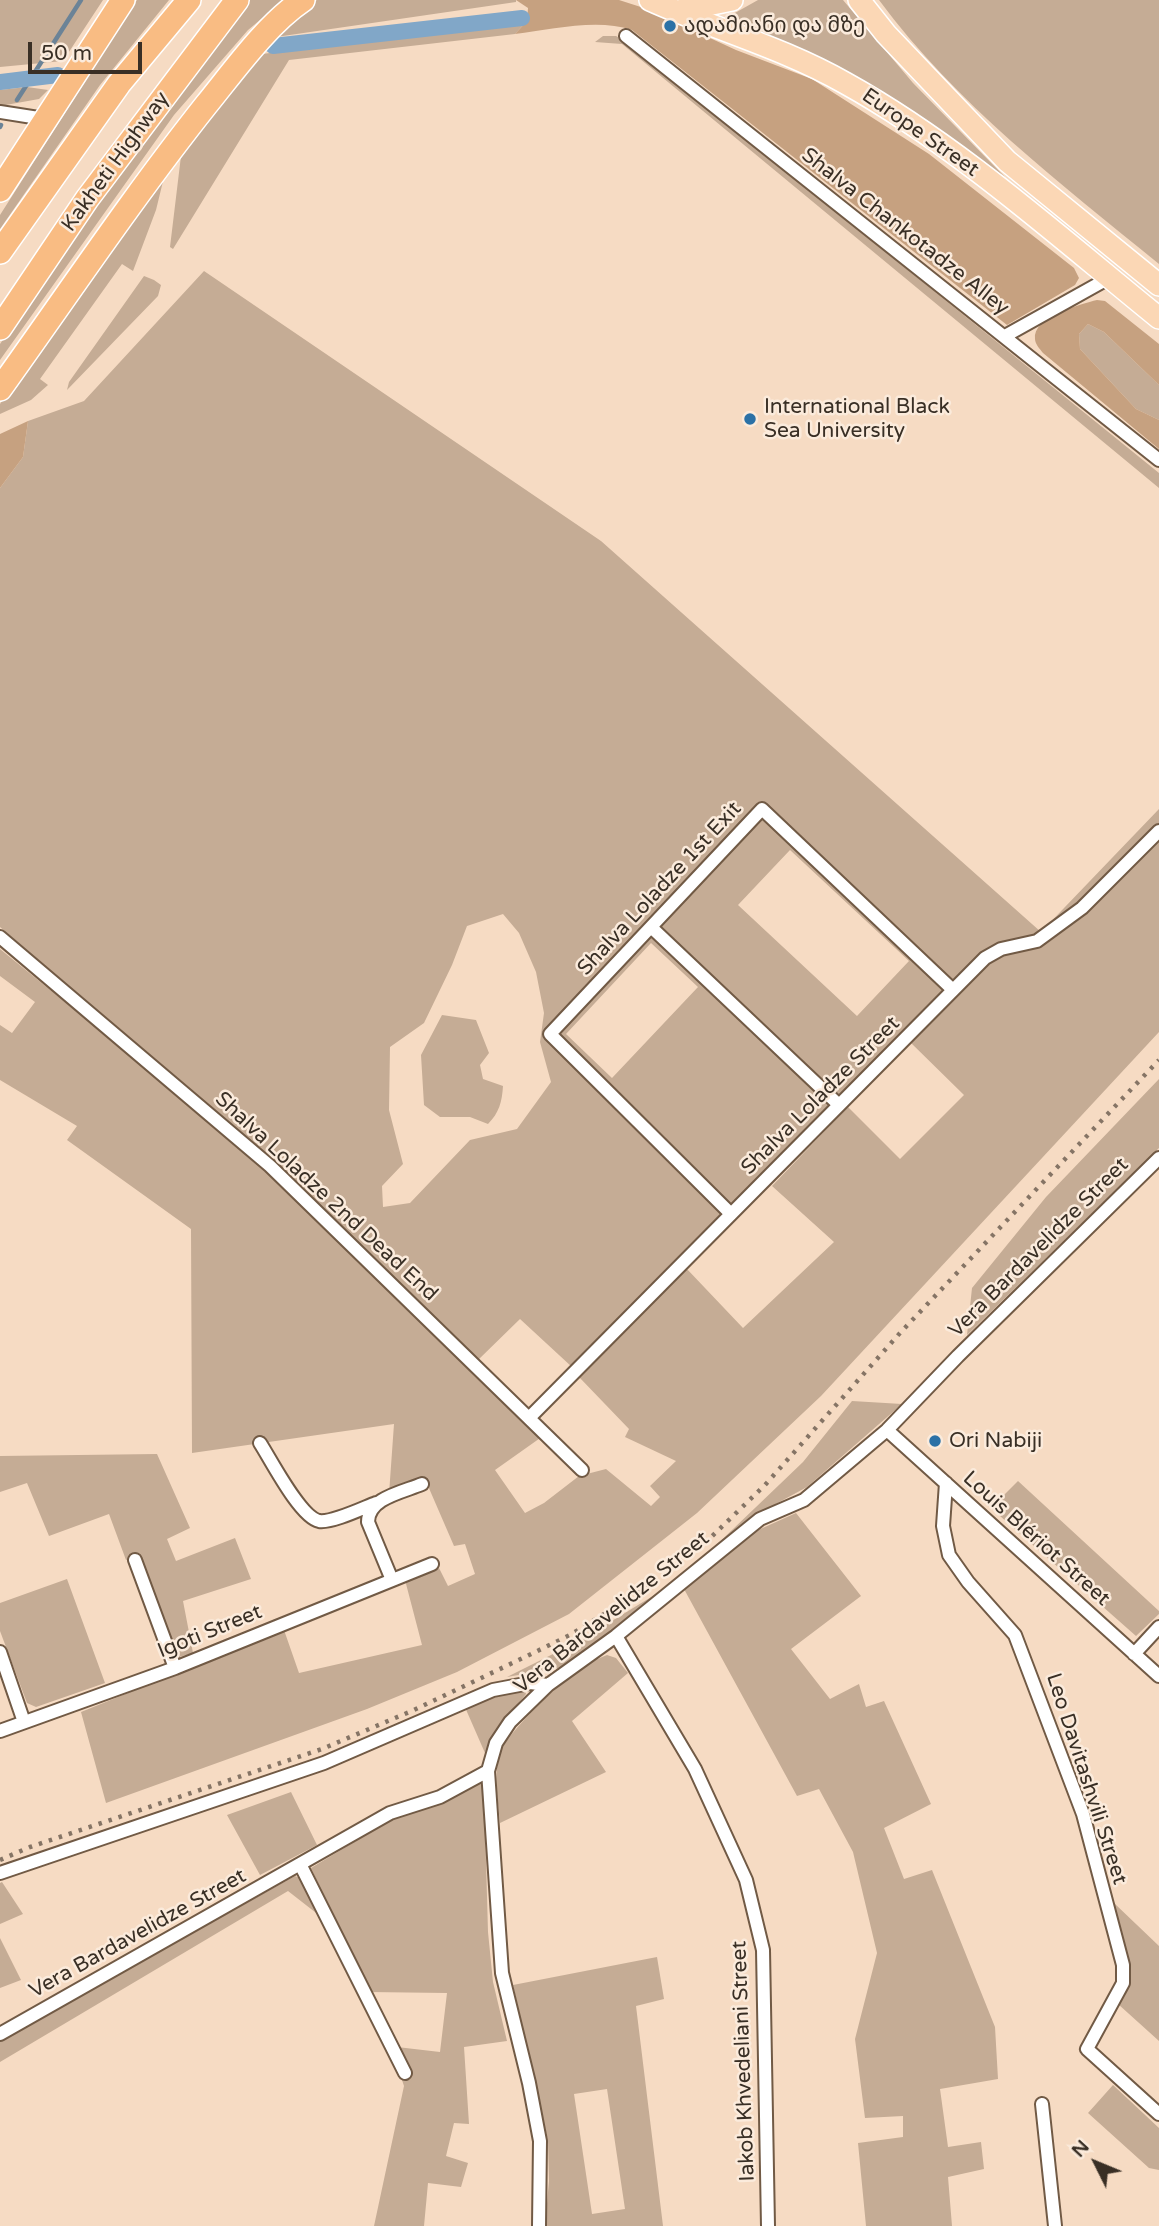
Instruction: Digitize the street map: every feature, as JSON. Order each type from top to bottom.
[{"type":"highway","points":[[0,190],[123,0]]},
{"type":"highway","name":"Kakheti Highway","points":[[0,252],[119,84],[189,0]]},
{"type":"highway","name":"Kakheti Highway","points":[[0,328],[87,199],[237,0]]},
{"type":"highway","points":[[0,389],[182,135],[250,50],[303,0]]},
{"type":"main road","name":"Europe Street","points":[[650,0],[760,44],[844,82],[929,135],[1159,318]]},
{"type":"main road","points":[[676,12],[732,0]]},
{"type":"main road","name":"Europe Street","points":[[859,0],[886,34],[1007,161],[1159,285]]},
{"type":"street","name":"Shalva Chankotadze Alley","points":[[626,36],[1159,460]]},
{"type":"street","points":[[0,112],[44,119]]},
{"type":"street","points":[[1005,336],[1109,278]]},
{"type":"street","name":"Shalva Loladze 1st Exit","points":[[731,1214],[550,1034],[762,809],[953,990]]},
{"type":"street","name":"Shalva Loladze Street","points":[[529,1418],[985,958],[1001,949],[1037,941],[1082,908],[1159,831]]},
{"type":"street","points":[[651,927],[839,1105]]},
{"type":"street","name":"Shalva Loladze 2nd Dead End","points":[[0,937],[270,1166],[582,1470]]},
{"type":"street","name":"Vera Bardavelidze Street","points":[[0,2034],[390,1813],[440,1797],[488,1771],[496,1743],[510,1722],[548,1685],[616,1636],[760,1519],[804,1500],[887,1430],[951,1363],[1159,1158]]},
{"type":"street","name":"Louis Blériot Street","points":[[887,1430],[1159,1676]]},
{"type":"street","points":[[260,1443],[303,1512],[317,1521],[376,1503],[422,1484]]},
{"type":"street","name":"Leo Davitashvili Street","points":[[946,1483],[943,1526],[949,1555],[968,1582],[1015,1635],[1083,1814],[1123,1965],[1123,1983],[1087,2049],[1159,2114]]},
{"type":"street","points":[[376,1503],[368,1514],[368,1522],[392,1580]]},
{"type":"street","points":[[135,1560],[175,1668]]},
{"type":"street","name":"Igoti Street","points":[[0,1731],[175,1668],[432,1564]]},
{"type":"street","points":[[1134,1654],[1159,1627]]},
{"type":"street","name":"Iakob Khvedeliani Street","points":[[616,1636],[695,1769],[749,1891],[763,1950],[768,2226]]},
{"type":"street","points":[[0,1652],[24,1722]]},
{"type":"street","points":[[0,1873],[324,1763],[493,1690],[530,1683],[548,1685]]},
{"type":"street","points":[[488,1771],[502,1973],[540,2141],[539,2226]]},
{"type":"street","points":[[300,1864],[405,2074]]},
{"type":"street","points":[[1042,2104],[1055,2226]]},
{"type":"shaded area","points":[[0,0],[103,0],[63,61],[0,67]]},
{"type":"shaded area","points":[[137,0],[169,0],[100,85],[0,229],[0,215]]},
{"type":"shaded area","points":[[249,0],[284,0],[248,30],[174,115],[0,360],[0,344],[167,105]]},
{"type":"shaded area","points":[[317,0],[516,2],[276,37],[305,8]]},
{"type":"shaded area","points":[[516,0],[619,0],[647,9],[736,50],[812,79],[929,154],[1074,268],[1079,278],[1075,285],[1007,325],[632,30],[589,25],[515,34],[527,21],[528,8]]},
{"type":"shaded area","points":[[758,0],[843,0],[913,83],[1005,177],[896,103],[825,61],[726,18]]},
{"type":"shaded area","points":[[879,0],[1159,0],[1159,264],[1047,172],[975,108],[909,38]]},
{"type":"shaded area","points":[[527,21],[515,34],[289,60],[173,249],[170,247],[181,156],[208,118],[262,54]]},
{"type":"shaded area","points":[[603,36],[616,36],[626,42],[1159,473],[1159,488],[622,44],[595,42]]},
{"type":"shaded area","points":[[27,87],[48,90],[39,99],[0,106],[0,90]]},
{"type":"shaded area","points":[[167,165],[156,210],[133,271],[122,264],[40,379],[48,385],[31,400],[0,414],[0,404]]},
{"type":"shaded area","points":[[204,271],[601,541],[1041,932],[1159,809],[1159,825],[1039,935],[1002,945],[952,987],[762,806],[545,1035],[725,1213],[572,1367],[520,1319],[477,1361],[301,1187],[0,927],[0,488],[23,457],[28,421],[84,401]],"holes":[[[503,914],[519,933],[536,972],[544,1013],[540,1042],[551,1082],[517,1129],[470,1140],[410,1203],[383,1207],[382,1186],[403,1164],[389,1110],[390,1047],[424,1023],[467,926]]]},
{"type":"shaded area","points":[[144,276],[161,285],[158,296],[67,390],[69,382]]},
{"type":"shaded area","points":[[1097,300],[1105,301],[1159,344],[1159,385],[1104,332],[1088,324],[1079,334],[1080,349],[1136,409],[1159,420],[1159,449],[1043,353],[1036,343],[1036,331],[1049,318]]},
{"type":"shaded area","points":[[1088,324],[1104,332],[1159,385],[1159,420],[1136,409],[1080,349],[1079,334]]},
{"type":"shaded area","points":[[28,421],[23,457],[0,488],[0,434]]},
{"type":"shaded area","points":[[763,816],[946,989],[838,1099],[659,928]],"holes":[[[790,850],[909,961],[857,1016],[738,905]]]},
{"type":"shaded area","points":[[1159,835],[1159,1032],[821,1396],[697,1513],[569,1614],[457,1672],[367,1709],[106,1803],[81,1712],[284,1630],[299,1673],[422,1645],[405,1580],[438,1566],[448,1586],[475,1574],[465,1544],[454,1546],[425,1479],[389,1494],[394,1424],[192,1453],[191,1229],[67,1140],[77,1126],[0,1080],[0,1025],[12,1033],[35,1002],[0,976],[0,949],[266,1166],[543,1436],[495,1470],[525,1513],[544,1503],[579,1476],[606,1469],[651,1506],[660,1497],[650,1486],[676,1461],[625,1437],[629,1429],[579,1377],[686,1268],[743,1328],[834,1242],[772,1186],[848,1107],[900,1159],[964,1095],[909,1041],[987,960],[1005,952],[1035,946]]},
{"type":"shaded area","points":[[652,933],[835,1105],[731,1208],[557,1034]],"holes":[[[651,943],[698,987],[612,1078],[566,1034]]]},
{"type":"shaded area","points":[[442,1015],[476,1020],[489,1053],[480,1065],[483,1079],[503,1086],[499,1107],[488,1124],[470,1117],[440,1117],[424,1105],[421,1055]]},
{"type":"shaded area","points":[[1159,1079],[1159,1148],[967,1335],[972,1288],[1046,1197]]},
{"type":"shaded area","points":[[852,1401],[902,1404],[807,1487],[759,1513],[708,1553],[803,1462]]},
{"type":"shaded area","points":[[157,1454],[190,1528],[167,1539],[176,1561],[235,1538],[251,1579],[183,1601],[193,1653],[179,1657],[173,1653],[137,1556],[126,1560],[109,1514],[49,1536],[27,1483],[0,1492],[0,1456]]},
{"type":"shaded area","points":[[1018,1481],[1159,1611],[1136,1636],[991,1508]]},
{"type":"shaded area","points":[[796,1513],[861,1596],[791,1649],[830,1699],[859,1684],[866,1707],[884,1701],[931,1804],[884,1828],[904,1879],[932,1870],[995,2027],[998,2079],[940,2089],[948,2147],[981,2142],[984,2169],[948,2177],[952,2226],[866,2226],[858,2143],[903,2137],[903,2116],[865,2118],[855,2039],[877,1953],[853,1852],[819,1789],[797,1796],[684,1589],[756,1531]]},
{"type":"shaded area","points":[[67,1579],[105,1683],[36,1707],[27,1703],[0,1631],[0,1603]]},
{"type":"shaded area","points":[[661,1591],[580,1658],[558,1668],[507,1677],[579,1641]]},
{"type":"shaded area","points":[[607,1655],[616,1658],[628,1673],[572,1721],[606,1772],[500,1823],[497,1770],[505,1743],[526,1718],[566,1680],[587,1664]]},
{"type":"shaded area","points":[[524,1687],[526,1694],[491,1737],[485,1753],[464,1705]]},
{"type":"shaded area","points":[[474,1783],[480,1783],[484,1788],[488,1932],[493,1982],[507,2041],[464,2047],[469,2124],[454,2123],[446,2156],[468,2163],[461,2187],[428,2183],[424,2226],[374,2226],[404,2086],[401,2077],[409,2072],[397,2047],[440,2052],[447,1993],[368,1992],[311,1868],[394,1818],[427,1808]]},
{"type":"shaded area","points":[[291,1792],[317,1845],[260,1875],[227,1815]]},
{"type":"shaded area","points":[[295,1876],[303,1879],[320,1916],[288,1891],[0,2062],[0,2040]]},
{"type":"shaded area","points":[[2,1882],[23,1914],[0,1924],[0,1883]]},
{"type":"shaded area","points":[[1114,1903],[1159,1946],[1159,2041],[1118,2004],[1125,1995],[1130,1980]]},
{"type":"shaded area","points":[[0,1938],[21,1980],[0,1988]]},
{"type":"shaded area","points":[[657,1957],[664,1999],[636,2006],[663,2226],[545,2226],[549,2181],[548,2141],[513,1985]],"holes":[[[607,2089],[625,2209],[592,2214],[574,2094]]]},
{"type":"shaded area","points":[[1113,2085],[1159,2128],[1159,2170],[1149,2168],[1088,2113]]},
{"type":"waterway","points":[[17,100],[81,0]]},
{"type":"waterway","points":[[273,46],[522,18]]},
{"type":"waterway","points":[[0,82],[58,75]]},
{"type":"railway","points":[[0,1860],[30,1847],[322,1749],[414,1710],[570,1635],[638,1593],[704,1544],[765,1485],[900,1333],[1159,1060]]},
{"type":"place","name":"ადამიანი და მზე","points":[[670,26]]},
{"type":"place","name":"International Black Sea University","points":[[750,419]]},
{"type":"place","name":"Ori Nabiji","points":[[935,1441]]}]
